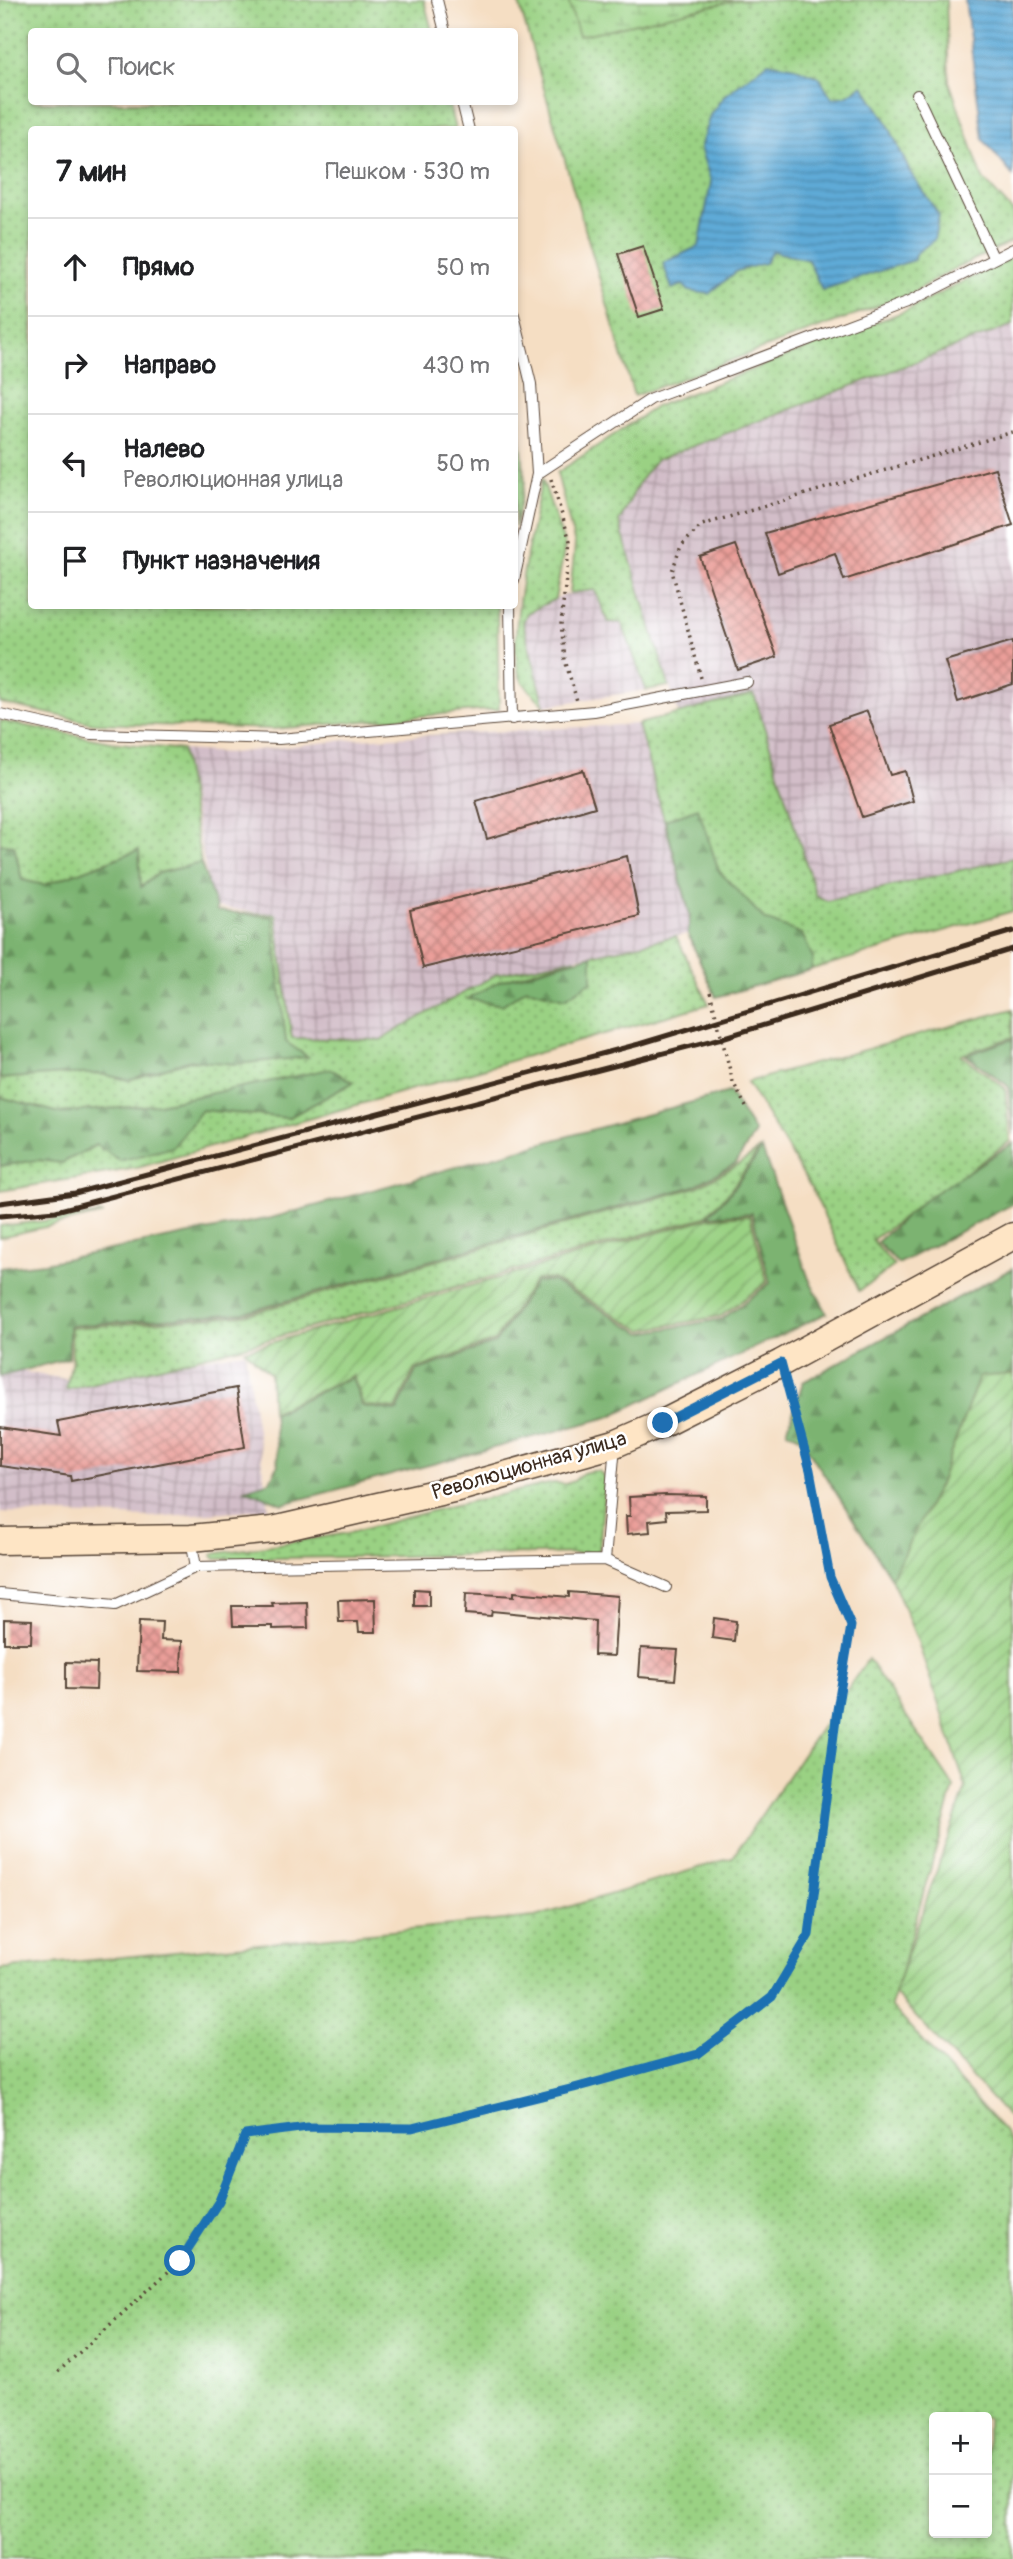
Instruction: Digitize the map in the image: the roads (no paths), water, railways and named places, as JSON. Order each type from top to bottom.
[{"type":"street","name":"Революционная улица","points":[[0,1541],[191,1538],[273,1530],[466,1486],[615,1444],[781,1363],[1013,1236]]},
{"type":"lane","points":[[438,0],[444,28]]},
{"type":"lane","points":[[917,95],[993,257]]},
{"type":"lane","points":[[463,105],[468,126]]},
{"type":"lane","points":[[537,474],[651,399],[909,302],[1013,248]]},
{"type":"lane","points":[[518,331],[531,384],[537,474],[518,562]]},
{"type":"lane","points":[[510,609],[512,719]]},
{"type":"lane","points":[[0,714],[91,734],[279,739],[580,711],[747,682]]},
{"type":"lane","points":[[605,1560],[615,1444]]},
{"type":"lane","points":[[191,1538],[196,1567]]},
{"type":"lane","points":[[0,1594],[116,1605],[196,1567],[605,1560],[666,1587]]},
{"type":"water","points":[[965,0],[1013,0],[1013,176],[983,139]]},
{"type":"water","points":[[768,62],[791,66],[819,77],[832,98],[846,96],[863,85],[887,122],[910,172],[939,215],[934,240],[915,254],[914,260],[822,290],[808,260],[772,251],[765,263],[737,271],[709,294],[689,291],[683,285],[672,289],[663,263],[699,246],[711,182],[700,148],[710,115],[725,95]]},
{"type":"railway","points":[[0,1203],[75,1193],[639,1044],[1013,931]]},
{"type":"railway","points":[[0,1216],[56,1211],[722,1038],[1013,949]]}]
